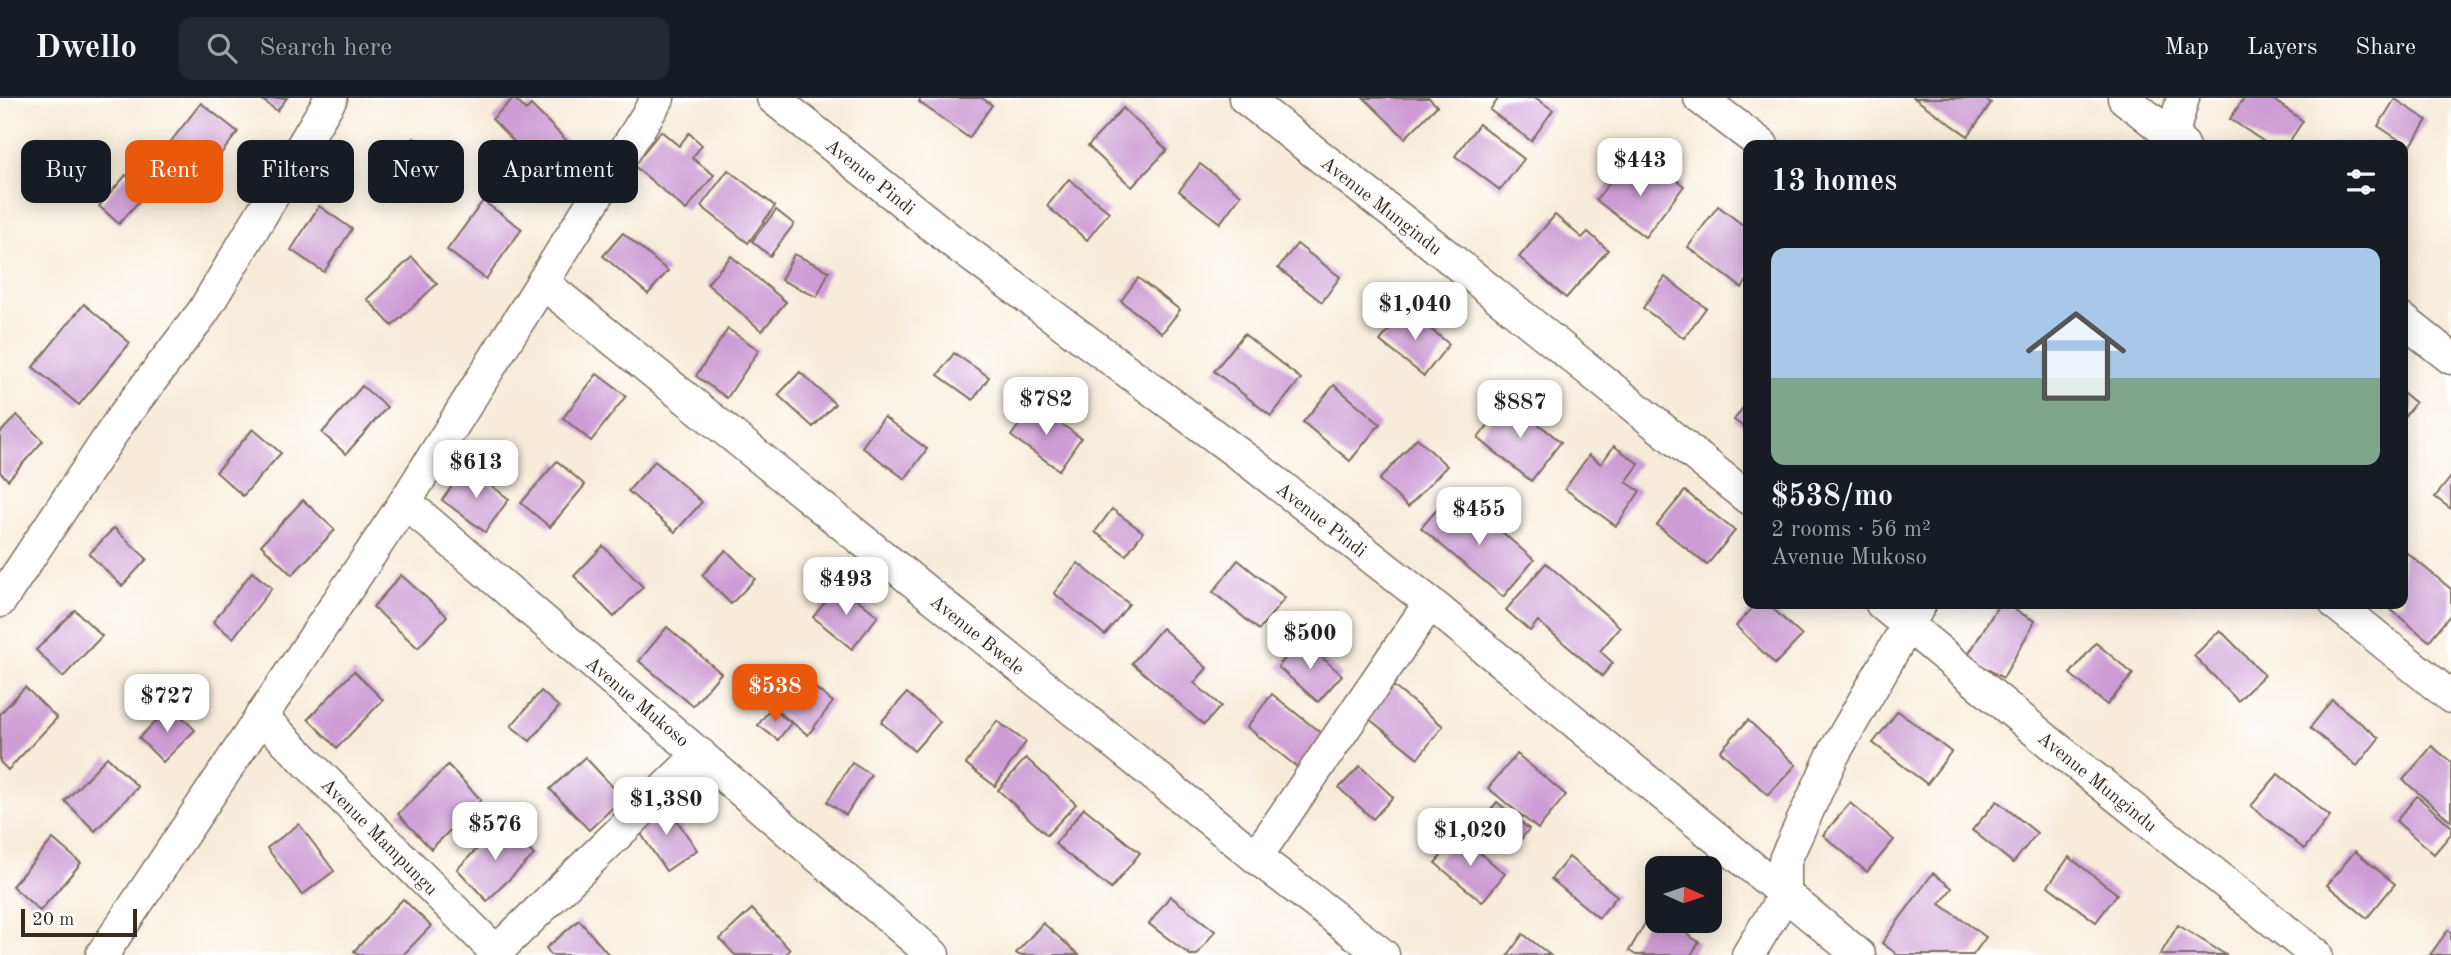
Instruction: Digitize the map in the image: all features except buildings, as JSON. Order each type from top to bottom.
[{"type":"street","points":[[0,601],[122,418],[203,312],[331,98]]},
{"type":"street","points":[[102,955],[405,502],[658,98]]},
{"type":"street","name":"Avenue Pindi","points":[[774,98],[953,242],[1251,463],[1430,603],[1859,955]]},
{"type":"street","name":"Avenue Mungindu","points":[[1245,98],[1426,239],[1743,494]]},
{"type":"street","points":[[1700,98],[1755,140]]},
{"type":"street","points":[[2124,98],[2171,140]]},
{"type":"street","points":[[2175,140],[2183,98]]},
{"type":"street","name":"Avenue Bwele","points":[[543,284],[1256,857],[1383,955]]},
{"type":"street","points":[[2408,324],[2451,358]]},
{"type":"street","name":"Avenue Mukoso","points":[[405,502],[933,955]]},
{"type":"street","points":[[1256,857],[1430,603]]},
{"type":"street","points":[[2342,609],[2451,697]]},
{"type":"street","points":[[1748,955],[1785,894],[1785,860],[1828,766],[1914,614]]},
{"type":"street","name":"Avenue Mungindu","points":[[1914,614],[2049,742],[2316,955]]},
{"type":"street","name":"Avenue Mampungu","points":[[261,716],[496,954]]},
{"type":"street","points":[[496,954],[700,754]]}]
